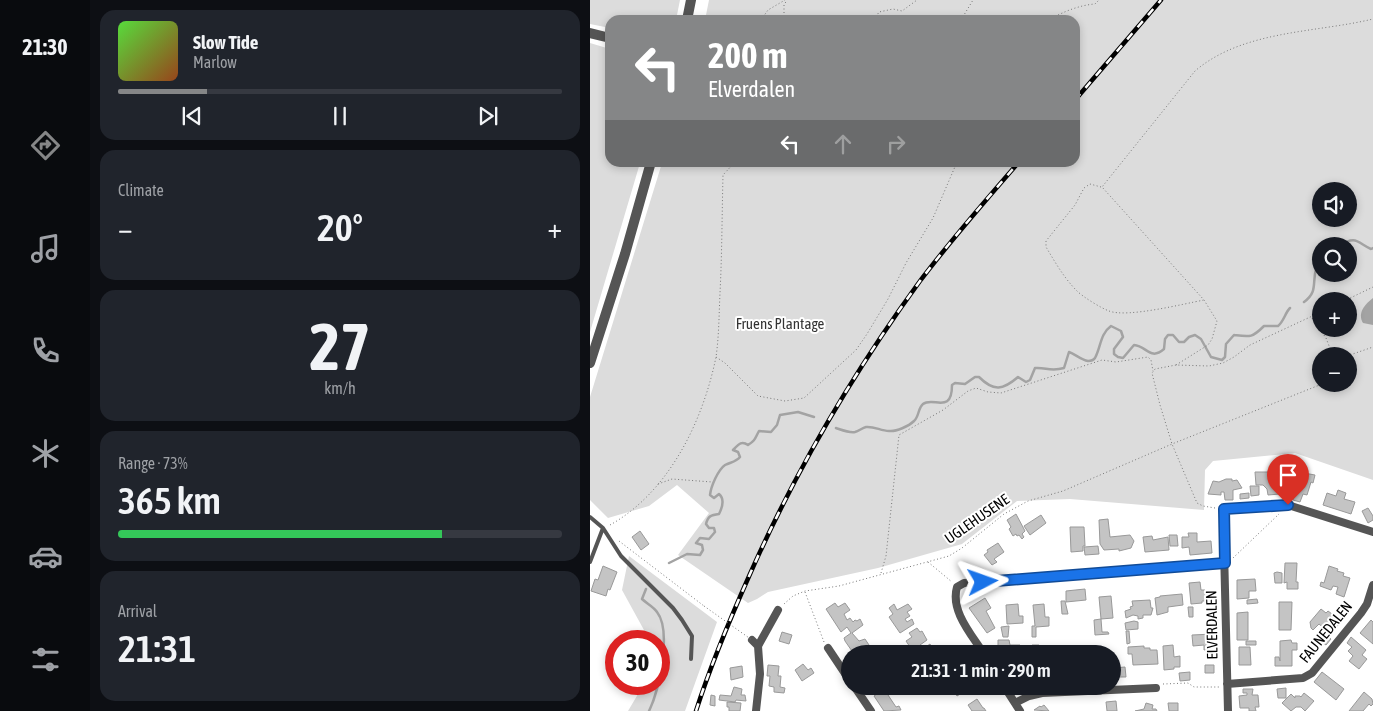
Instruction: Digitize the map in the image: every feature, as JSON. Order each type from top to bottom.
[{"type":"street","points":[[688,15],[692,0]]},
{"type":"street","points":[[590,33],[605,37]]},
{"type":"street","points":[[590,363],[625,254],[650,167]]},
{"type":"street","points":[[1224,509],[1288,505],[1373,532]]},
{"type":"street","name":"ELVERDALEN","points":[[1224,509],[1228,711]]},
{"type":"street","points":[[978,645],[962,620],[954,597],[957,587],[964,584],[1225,563]]},
{"type":"street","name":"FAUNEDALEN","points":[[1227,684],[1303,678],[1312,673],[1361,613],[1367,604],[1373,585]]},
{"type":"street","points":[[756,711],[760,674],[758,646],[778,610]]},
{"type":"street","points":[[752,640],[758,646]]},
{"type":"street","points":[[828,648],[841,668]]},
{"type":"street","points":[[1015,703],[1029,696],[1042,693],[1156,688]]},
{"type":"street","points":[[860,695],[871,711]]},
{"type":"street","points":[[1010,695],[1020,711]]},
{"type":"lane","points":[[590,517],[603,528],[621,556],[673,608],[690,631],[692,636],[691,659]]},
{"type":"lane","points":[[590,562],[603,528]]},
{"type":"path","points":[[764,15],[768,10],[786,0]]},
{"type":"path","points":[[784,15],[786,0]]},
{"type":"path","points":[[877,15],[879,12],[902,11],[917,0]]},
{"type":"path","points":[[964,15],[973,0]]},
{"type":"path","points":[[1056,15],[1088,4],[1096,4],[1099,0]]},
{"type":"path","points":[[1102,187],[1195,71],[1207,61],[1224,51],[1246,43],[1373,19]]},
{"type":"path","points":[[603,528],[612,524],[633,508],[657,485],[683,448],[703,403],[716,357],[719,325],[723,175],[730,167]]},
{"type":"path","points":[[716,357],[725,363],[758,396],[784,401],[804,398],[856,350],[867,334],[933,218],[955,167]]},
{"type":"path","points":[[1176,366],[1208,345],[1212,339],[1217,321],[1204,300],[1102,187],[1090,184],[1084,188],[1075,205],[1046,241],[1046,247],[1067,280],[1078,292],[1109,311],[1119,313],[1158,309],[1204,300]]},
{"type":"path","points":[[1357,295],[1373,287]]},
{"type":"path","points":[[1153,371],[1155,369],[1176,366],[1209,366],[1223,363],[1250,345],[1312,317]]},
{"type":"path","points":[[1357,352],[1373,347]]},
{"type":"path","points":[[881,574],[886,556],[900,435],[943,410],[968,391],[976,388],[988,392],[1001,393],[1102,360],[1116,362],[1148,357],[1152,360],[1152,373],[1172,444],[1197,503],[1203,506],[1224,509]]},
{"type":"path","name":"UGLEHUSENE","points":[[778,610],[793,596],[805,591],[839,586],[949,556],[962,548],[1004,514],[1028,501],[1063,491],[1172,444],[1312,388]]},
{"type":"path","points":[[657,485],[672,479],[712,482]]},
{"type":"path","points":[[1225,563],[1229,562],[1288,505]]},
{"type":"path","points":[[615,538],[752,640]]},
{"type":"path","points":[[928,561],[957,587]]},
{"type":"path","points":[[805,591],[828,648]]},
{"type":"path","points":[[1156,688],[1160,684],[1188,683],[1194,687],[1220,687],[1227,684]]},
{"type":"green space","points":[[590,0],[680,0],[677,15],[605,15],[605,27],[590,24]]},
{"type":"green space","name":"Fruens Plantage","points":[[709,0],[1373,0],[1373,480],[1295,453],[1213,461],[1205,470],[1204,510],[1070,499],[1017,501],[962,544],[878,568],[768,592],[748,603],[678,555],[709,513],[677,485],[649,506],[608,518],[590,500],[590,397],[661,167],[1080,167],[1080,15],[706,15]]},
{"type":"green space","points":[[590,43],[605,48],[605,167],[639,167],[590,332]]},
{"type":"green space","points":[[629,556],[717,622],[685,711],[628,711],[637,695],[670,695],[670,630],[644,630],[622,590]]},
{"type":"shaded area","points":[[1373,298],[1373,325],[1363,323],[1361,312]]},
{"type":"building","points":[[1255,472],[1268,472],[1269,478],[1273,482],[1280,482],[1280,494],[1268,495],[1267,489],[1263,485],[1256,485]]},
{"type":"building","points":[[1298,472],[1315,475],[1307,495],[1303,494],[1300,502],[1293,500],[1296,492],[1292,491]]},
{"type":"building","points":[[1226,479],[1237,480],[1242,488],[1233,490],[1233,500],[1225,500],[1224,492],[1221,492],[1221,495],[1208,494],[1213,481],[1219,482]]},
{"type":"building","points":[[1250,486],[1259,486],[1259,495],[1251,496]]},
{"type":"building","points":[[1338,490],[1346,493],[1344,499],[1355,502],[1351,514],[1323,505],[1327,493],[1336,496]]},
{"type":"building","points":[[1249,493],[1249,498],[1240,499],[1240,494]]},
{"type":"building","points":[[1368,508],[1373,516],[1373,520],[1368,523],[1362,511]]},
{"type":"building","points":[[1016,514],[1025,531],[1022,534],[1024,537],[1022,539],[1016,534],[1013,536],[1009,529],[1011,527],[1007,520]]},
{"type":"building","points":[[1041,515],[1046,523],[1030,535],[1024,526]]},
{"type":"building","points":[[1108,519],[1110,537],[1130,535],[1134,541],[1131,548],[1119,551],[1119,549],[1104,550],[1100,544],[1099,520]]},
{"type":"building","points":[[1070,527],[1084,527],[1085,546],[1083,546],[1083,551],[1071,552]]},
{"type":"building","points":[[640,531],[649,544],[641,550],[632,537]]},
{"type":"building","points":[[1188,533],[1197,533],[1197,542],[1211,541],[1212,553],[1190,555],[1189,547],[1182,548],[1182,537],[1189,537]]},
{"type":"building","points":[[1169,535],[1177,535],[1178,546],[1170,546]]},
{"type":"building","points":[[1152,536],[1153,540],[1168,537],[1169,550],[1145,552],[1143,537]]},
{"type":"building","points":[[998,543],[1004,552],[994,559],[997,562],[992,565],[984,555],[988,552],[987,550]]},
{"type":"building","points":[[1098,546],[1099,554],[1085,555],[1084,547]]},
{"type":"building","points":[[1285,563],[1297,563],[1296,582],[1298,582],[1298,589],[1287,589],[1287,582],[1284,583]]},
{"type":"building","points":[[603,566],[617,572],[606,596],[591,591],[595,579],[598,580]]},
{"type":"building","points":[[1329,566],[1338,569],[1337,571],[1344,573],[1343,576],[1350,578],[1344,597],[1336,594],[1338,587],[1333,586],[1331,590],[1320,586],[1321,582],[1324,583]]},
{"type":"building","points":[[1274,573],[1282,573],[1282,583],[1275,583]]},
{"type":"building","points":[[1255,579],[1256,591],[1249,591],[1249,598],[1237,599],[1237,580]]},
{"type":"building","points":[[1200,582],[1201,590],[1205,590],[1206,601],[1191,604],[1189,583]]},
{"type":"building","points":[[1085,589],[1086,600],[1066,602],[1066,591]]},
{"type":"building","points":[[1182,594],[1183,605],[1168,607],[1168,612],[1157,615],[1155,598]]},
{"type":"building","points":[[1111,596],[1113,618],[1101,619],[1099,597]]},
{"type":"building","points":[[985,598],[991,608],[986,611],[995,628],[987,633],[969,608]]},
{"type":"building","points":[[1257,599],[1258,603],[1247,604],[1247,600]]},
{"type":"building","points":[[1150,600],[1151,608],[1153,608],[1151,615],[1143,615],[1143,618],[1138,619],[1138,616],[1133,615],[1126,618],[1125,611],[1131,609],[1130,607],[1133,606],[1132,601]]},
{"type":"building","points":[[1061,601],[1065,601],[1068,614],[1062,614]]},
{"type":"building","points":[[1279,602],[1292,602],[1291,630],[1279,630]]},
{"type":"building","points":[[835,603],[838,607],[845,603],[850,610],[844,614],[847,620],[850,618],[853,622],[860,619],[863,625],[852,633],[859,641],[865,639],[869,645],[848,645],[844,638],[851,633],[847,627],[841,632],[826,609]]},
{"type":"building","points":[[894,604],[897,610],[908,604],[912,609],[907,612],[910,616],[905,619],[907,622],[912,619],[914,624],[900,633],[889,617],[893,614],[889,608]]},
{"type":"building","points":[[1018,604],[1019,616],[1023,616],[1023,623],[1007,624],[1006,605]]},
{"type":"building","points":[[1044,604],[1045,617],[1049,617],[1049,626],[1036,627],[1036,637],[1032,637],[1032,626],[1035,626],[1033,605]]},
{"type":"building","points":[[1188,607],[1193,607],[1193,617],[1189,617]]},
{"type":"building","points":[[1321,609],[1326,613],[1328,611],[1336,617],[1334,620],[1339,624],[1331,634],[1319,624],[1313,630],[1311,628],[1310,622]]},
{"type":"building","points":[[1248,612],[1248,640],[1237,640],[1237,613]]},
{"type":"building","points":[[1101,619],[1102,632],[1108,632],[1109,634],[1095,635],[1094,620]]},
{"type":"building","points":[[1371,620],[1373,622],[1373,644],[1360,633]]},
{"type":"building","points":[[1138,622],[1138,629],[1126,630],[1125,623]]},
{"type":"building","points":[[1009,626],[1008,637],[1003,637],[1001,627]]},
{"type":"building","points":[[917,628],[920,632],[922,631],[927,640],[920,645],[909,645],[906,641],[912,637],[909,633]]},
{"type":"building","points":[[1126,631],[1129,631],[1130,643],[1127,644]]},
{"type":"building","points":[[782,632],[792,635],[789,644],[779,641]]},
{"type":"building","points":[[1323,632],[1331,639],[1326,645],[1317,638]]},
{"type":"building","points":[[1213,634],[1214,645],[1211,645],[1211,649],[1204,650],[1204,645],[1193,646],[1192,635]]},
{"type":"building","points":[[1351,637],[1366,650],[1362,655],[1367,659],[1359,669],[1349,661],[1353,656],[1348,651],[1352,647],[1347,643]]},
{"type":"building","points":[[998,640],[1009,640],[1010,645],[998,645]]},
{"type":"building","points":[[1291,640],[1292,643],[1297,643],[1297,650],[1292,650],[1292,666],[1275,666],[1275,657],[1279,657],[1280,661],[1280,641]]},
{"type":"building","points":[[1246,641],[1256,641],[1256,645],[1246,645]]},
{"type":"building","points":[[1173,645],[1174,657],[1180,656],[1180,667],[1164,670],[1163,646]]},
{"type":"building","points":[[1144,646],[1144,648],[1150,648],[1150,650],[1157,650],[1158,664],[1133,665],[1132,654],[1128,654],[1128,647]]},
{"type":"building","points":[[1239,647],[1250,647],[1251,665],[1239,665]]},
{"type":"building","points":[[803,664],[808,670],[811,668],[814,673],[802,681],[795,670]]},
{"type":"building","points":[[768,665],[779,666],[778,676],[781,676],[780,687],[785,688],[784,693],[774,692],[774,687],[769,686],[770,676],[767,676]]},
{"type":"building","points":[[1205,665],[1214,665],[1214,673],[1205,673]]},
{"type":"building","points":[[742,666],[743,677],[731,680],[730,668]]},
{"type":"building","points":[[1121,667],[1125,667],[1126,677],[1121,677]]},
{"type":"building","points":[[1190,672],[1190,680],[1180,681],[1179,673]]},
{"type":"building","points":[[1322,672],[1344,689],[1336,700],[1314,682]]},
{"type":"building","points":[[734,687],[742,689],[741,695],[745,695],[746,701],[719,700],[720,695],[731,696]]},
{"type":"building","points":[[1286,688],[1286,698],[1278,698],[1277,689]]},
{"type":"building","points":[[1243,689],[1253,689],[1252,695],[1258,695],[1259,707],[1255,707],[1256,711],[1249,711],[1249,708],[1240,708],[1239,696],[1247,695],[1247,693],[1243,693]]},
{"type":"building","points":[[1364,692],[1372,699],[1373,704],[1371,706],[1369,704],[1363,711],[1349,711]]},
{"type":"building","points":[[1304,693],[1314,701],[1305,711],[1301,707],[1296,707],[1291,711],[1282,703],[1291,694],[1295,698],[1295,696],[1301,697]]},
{"type":"building","points":[[711,695],[715,696],[715,706],[710,705]]},
{"type":"building","points":[[888,695],[896,707],[899,706],[901,710],[884,711],[874,696]]},
{"type":"building","points":[[977,699],[986,711],[972,711],[968,705]]},
{"type":"building","points":[[1116,701],[1117,711],[1107,711],[1106,702]]},
{"type":"building","points":[[727,702],[741,703],[740,711],[729,711]]},
{"type":"building","points":[[1146,703],[1153,705],[1152,709],[1157,711],[1135,711],[1144,709]]},
{"type":"building","points":[[1168,703],[1178,703],[1178,711],[1169,711]]},
{"type":"building","points":[[1044,705],[1049,711],[1034,710],[1040,706]]},
{"type":"waterway","points":[[1357,241],[1371,249],[1373,248]]},
{"type":"waterway","points":[[1304,302],[1311,295],[1314,282]]},
{"type":"waterway","points":[[836,428],[853,432],[865,427],[895,431],[906,427],[914,421],[923,404],[927,402],[941,403],[949,400],[952,385],[955,383],[965,384],[975,377],[979,377],[989,385],[998,388],[1008,385],[1018,377],[1026,382],[1030,380],[1035,368],[1055,370],[1064,368],[1069,352],[1085,360],[1092,361],[1097,354],[1107,329],[1111,326],[1121,331],[1123,337],[1114,349],[1114,354],[1118,357],[1123,358],[1134,345],[1155,354],[1164,349],[1165,339],[1168,335],[1173,335],[1179,342],[1184,342],[1189,337],[1195,335],[1201,339],[1211,357],[1222,360],[1225,357],[1226,344],[1234,335],[1250,336],[1264,326],[1278,326],[1290,308]]},
{"type":"waterway","points":[[669,563],[687,554],[700,555],[703,550],[702,545],[696,543],[700,538],[709,539],[715,532],[714,528],[709,528],[706,524],[710,516],[719,514],[722,501],[719,494],[714,498],[710,495],[715,478],[722,467],[740,457],[738,452],[733,450],[736,446],[741,443],[748,445],[755,439],[759,431],[771,432],[777,425],[780,415],[798,412],[814,417]]},
{"type":"waterway","points":[[646,589],[642,599],[657,612],[661,621],[664,646],[657,690],[649,711]]},
{"type":"railway","points":[[1080,94],[1161,0]]},
{"type":"railway","points":[[696,711],[721,642],[750,574],[787,497],[827,423],[872,351],[920,281],[1015,167]]},
{"type":"route","points":[[983,582],[1225,563],[1224,509],[1288,505]]}]
